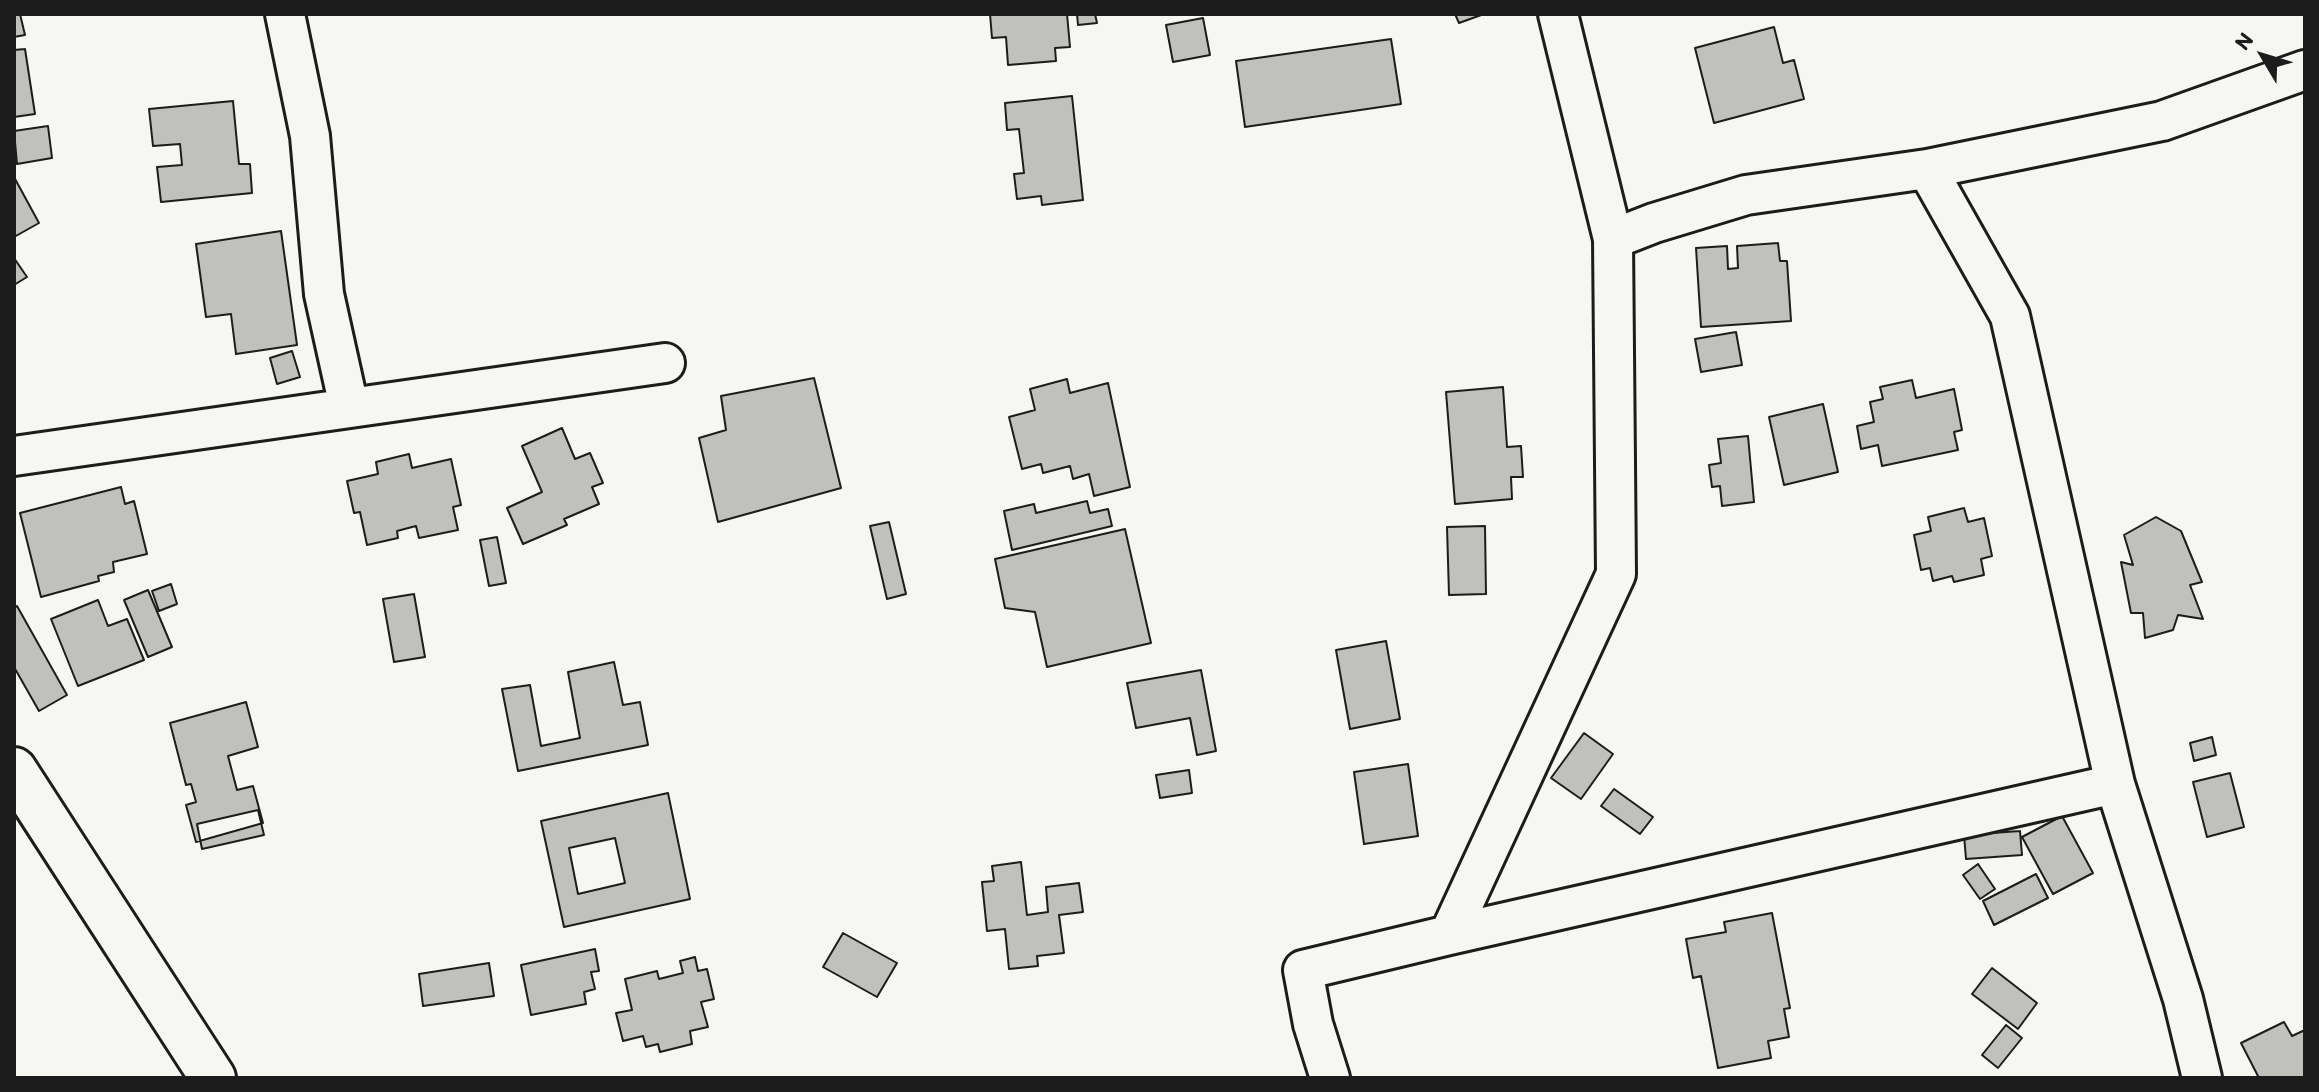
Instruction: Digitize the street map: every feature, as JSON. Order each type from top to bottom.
[{"type":"street","points":[[285,14],[310,136],[324,294],[349,407]]},
{"type":"street","points":[[1449,935],[1616,574],[1613,239],[1558,14]]},
{"type":"street","points":[[1613,239],[1746,195],[1927,169],[2162,121],[2305,70]]},
{"type":"street","points":[[1927,169],[2010,316],[2115,784],[2183,999],[2202,1078]]},
{"type":"street","points":[[14,456],[665,363]]},
{"type":"street","points":[[14,770],[213,1078]]},
{"type":"street","points":[[1330,1078],[1313,1024],[1303,970],[2115,784]]},
{"type":"building","points":[[14,14],[20,14],[25,35],[14,37]]},
{"type":"building","points":[[990,14],[1067,14],[1070,47],[1055,48],[1056,61],[1008,65],[1006,37],[992,38]]},
{"type":"building","points":[[1077,14],[1095,14],[1097,23],[1078,25]]},
{"type":"building","points":[[1455,14],[1484,14],[1459,23]]},
{"type":"building","points":[[1203,18],[1210,55],[1173,62],[1166,25]]},
{"type":"building","points":[[1774,27],[1783,63],[1794,60],[1804,99],[1714,123],[1695,48]]},
{"type":"building","points":[[1391,39],[1401,104],[1245,127],[1236,61]]},
{"type":"building","points":[[25,49],[35,114],[14,117],[14,50]]},
{"type":"building","points":[[1072,96],[1083,200],[1042,205],[1041,196],[1017,199],[1014,174],[1024,173],[1019,129],[1007,130],[1005,103]]},
{"type":"building","points":[[233,101],[239,164],[250,164],[252,193],[161,202],[157,167],[182,165],[180,144],[153,146],[149,109]]},
{"type":"building","points":[[48,126],[52,158],[17,164],[14,131]]},
{"type":"building","points":[[14,177],[39,223],[14,237]]},
{"type":"building","points":[[281,231],[297,345],[236,354],[231,314],[206,317],[196,244]]},
{"type":"building","points":[[1778,243],[1780,261],[1787,261],[1791,321],[1701,327],[1696,248],[1727,246],[1728,269],[1738,268],[1737,246]]},
{"type":"building","points":[[14,258],[27,277],[14,285]]},
{"type":"building","points":[[1736,332],[1742,365],[1701,372],[1695,339]]},
{"type":"building","points":[[292,351],[300,377],[277,384],[270,358]]},
{"type":"building","points":[[814,378],[841,488],[718,522],[699,438],[726,430],[721,396]]},
{"type":"building","points":[[1067,379],[1070,393],[1108,383],[1130,487],[1094,496],[1089,474],[1073,479],[1070,466],[1043,473],[1041,464],[1022,469],[1009,417],[1035,410],[1030,389]]},
{"type":"building","points":[[1912,380],[1916,398],[1954,389],[1962,430],[1954,432],[1958,450],[1882,466],[1878,445],[1861,449],[1857,426],[1874,422],[1870,402],[1883,399],[1880,387]]},
{"type":"building","points":[[1503,387],[1507,447],[1521,446],[1523,477],[1511,477],[1512,499],[1455,504],[1446,392]]},
{"type":"building","points":[[1823,404],[1838,472],[1784,485],[1769,417]]},
{"type":"building","points":[[562,428],[575,459],[590,453],[603,483],[592,487],[599,504],[564,519],[567,525],[523,544],[507,508],[542,492],[522,446]]},
{"type":"building","points":[[1748,436],[1754,502],[1722,506],[1720,486],[1712,487],[1709,465],[1721,463],[1718,439]]},
{"type":"building","points":[[409,454],[412,468],[451,459],[461,505],[453,507],[458,530],[419,538],[416,526],[397,531],[398,538],[367,545],[360,512],[354,513],[347,481],[378,474],[376,462]]},
{"type":"building","points":[[121,487],[125,504],[134,501],[147,554],[113,562],[114,572],[98,576],[99,581],[41,597],[20,513]]},
{"type":"building","points":[[1087,501],[1090,513],[1108,509],[1112,526],[1012,550],[1004,511],[1034,504],[1036,513]]},
{"type":"building","points":[[1964,508],[1968,522],[1984,518],[1992,556],[1981,559],[1984,575],[1954,582],[1952,576],[1933,581],[1930,568],[1921,570],[1914,535],[1931,531],[1928,517]]},
{"type":"building","points":[[2156,517],[2181,531],[2202,582],[2190,585],[2203,619],[2178,615],[2173,630],[2145,638],[2143,613],[2131,613],[2121,562],[2133,565],[2124,535]]},
{"type":"building","points":[[889,522],[906,594],[887,599],[870,526]]},
{"type":"building","points":[[1485,526],[1486,594],[1449,595],[1447,527]]},
{"type":"building","points":[[1125,529],[1151,643],[1047,667],[1035,612],[1005,608],[995,559]]},
{"type":"building","points":[[497,537],[506,583],[489,586],[480,540]]},
{"type":"building","points":[[171,584],[177,604],[159,611],[152,591]]},
{"type":"building","points":[[148,590],[172,647],[148,657],[124,600]]},
{"type":"building","points":[[414,594],[425,657],[394,662],[383,599]]},
{"type":"building","points":[[98,600],[108,626],[127,619],[144,660],[78,686],[51,619]]},
{"type":"building","points":[[17,606],[67,695],[39,711],[14,667],[14,608]]},
{"type":"building","points":[[1386,641],[1400,719],[1350,729],[1336,650]]},
{"type":"building","points":[[614,662],[623,705],[640,702],[648,745],[518,771],[502,689],[530,685],[541,746],[580,738],[568,672]]},
{"type":"building","points":[[1201,670],[1216,751],[1197,755],[1190,718],[1136,728],[1127,683]]},
{"type":"building","points":[[246,702],[258,747],[228,756],[237,790],[253,786],[263,823],[196,842],[186,805],[196,802],[191,784],[186,785],[170,723]]},
{"type":"building","points":[[1584,733],[1613,754],[1581,799],[1551,778]]},
{"type":"building","points":[[2212,737],[2216,755],[2194,761],[2190,743]]},
{"type":"building","points":[[1408,764],[1418,836],[1364,844],[1354,772]]},
{"type":"building","points":[[1189,770],[1192,793],[1160,798],[1156,775]]},
{"type":"building","points":[[2230,773],[2244,827],[2207,837],[2193,782]]},
{"type":"building","points":[[1614,789],[1653,817],[1640,834],[1601,806]]},
{"type":"building","points":[[668,793],[690,899],[564,927],[541,821]],"holes":[[[615,838],[625,883],[578,894],[569,848]]]},
{"type":"building","points":[[258,810],[264,835],[202,849],[197,824]]},
{"type":"building","points":[[2062,816],[2093,873],[2053,894],[2022,837]]},
{"type":"building","points":[[2020,831],[2022,855],[1966,859],[1964,835]]},
{"type":"building","points":[[1021,862],[1027,915],[1048,912],[1046,887],[1079,883],[1083,912],[1059,915],[1064,953],[1037,956],[1038,966],[1009,969],[1005,929],[987,931],[982,882],[994,881],[992,866]]},
{"type":"building","points":[[1978,864],[1995,889],[1980,899],[1963,875]]},
{"type":"building","points":[[2036,874],[2048,898],[1994,925],[1983,901]]},
{"type":"building","points":[[1772,913],[1790,1008],[1784,1009],[1789,1037],[1768,1041],[1771,1058],[1718,1068],[1701,976],[1693,978],[1686,939],[1726,932],[1724,922]]},
{"type":"building","points":[[843,933],[897,963],[877,997],[823,967]]},
{"type":"building","points":[[595,949],[599,971],[591,972],[595,989],[584,992],[586,1004],[531,1015],[521,965]]},
{"type":"building","points":[[695,957],[698,971],[707,969],[714,999],[701,1002],[708,1027],[690,1031],[692,1044],[660,1052],[658,1044],[646,1047],[643,1036],[623,1041],[616,1013],[632,1010],[625,979],[657,971],[659,979],[683,973],[680,961]]},
{"type":"building","points":[[489,963],[494,996],[423,1006],[419,974]]},
{"type":"building","points":[[1992,968],[2037,1003],[2018,1029],[1972,994]]},
{"type":"building","points":[[2284,1022],[2292,1036],[2305,1030],[2305,1078],[2259,1078],[2241,1043]]},
{"type":"building","points":[[2006,1025],[2022,1038],[1998,1068],[1982,1055]]}]
